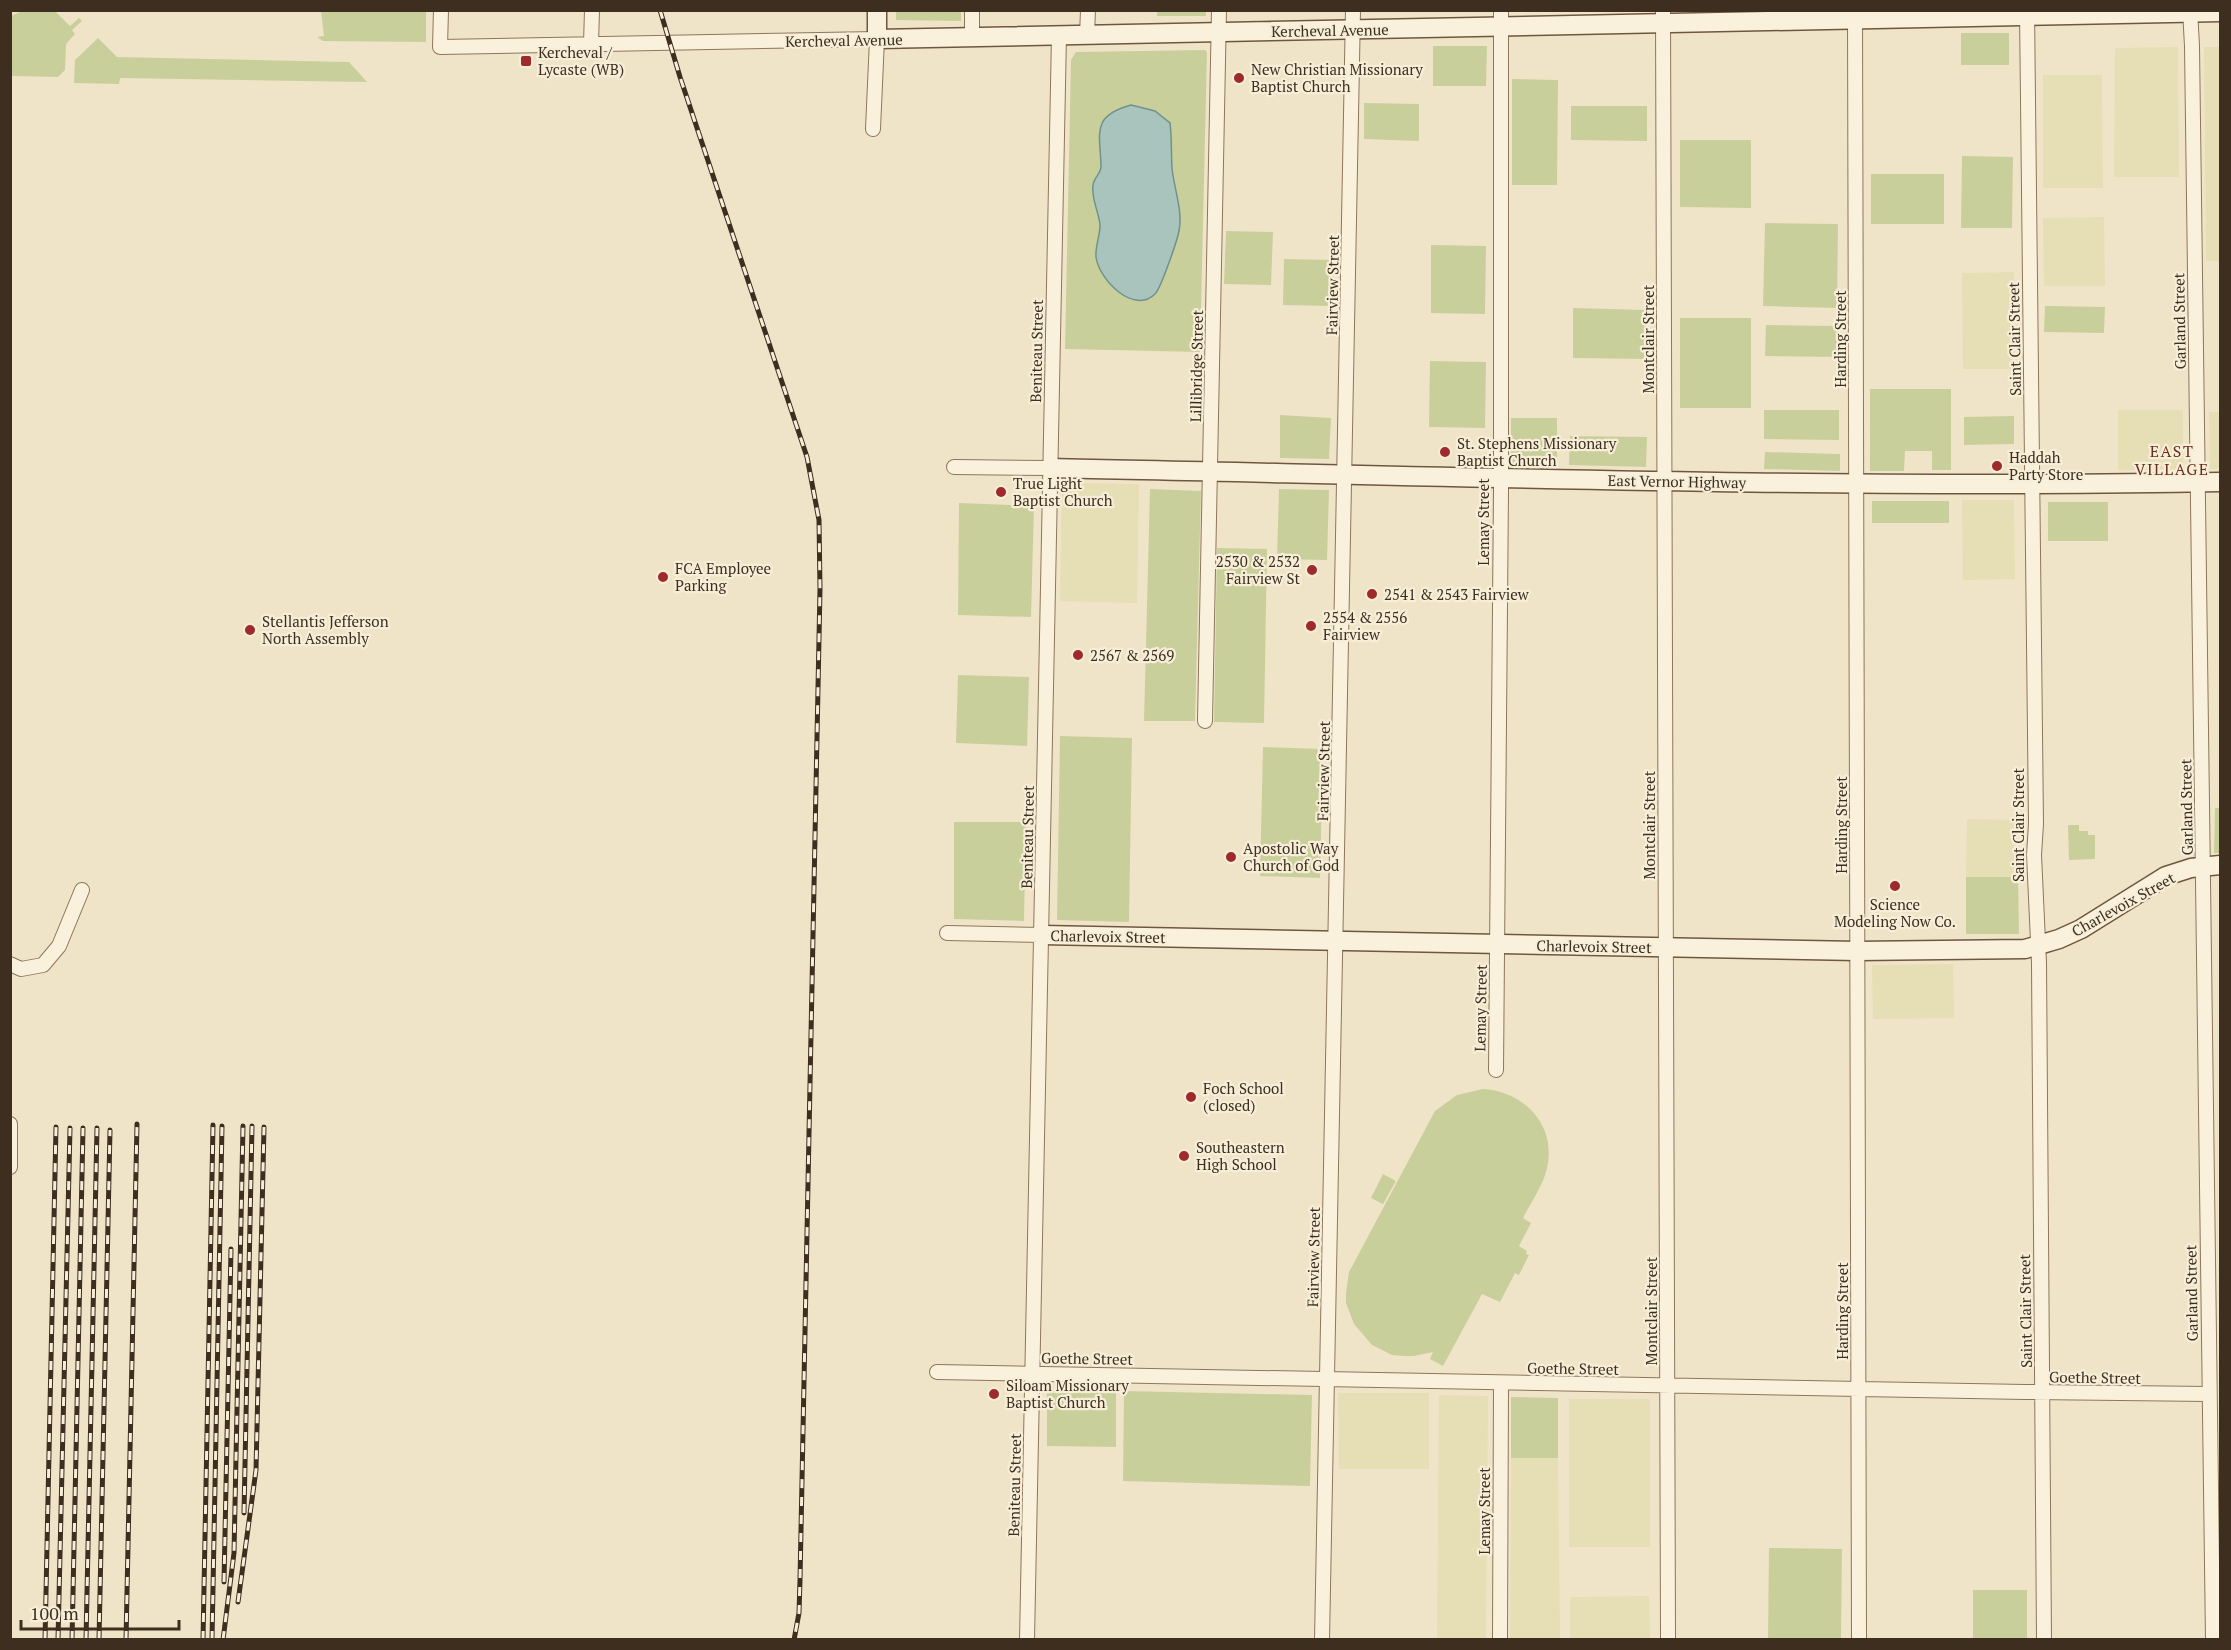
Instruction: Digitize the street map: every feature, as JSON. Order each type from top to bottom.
[{"type":"street","name":"Kercheval Avenue","points":[[441,10],[440,47],[1353,29],[1501,18],[2220,12]]},
{"type":"street","points":[[591,44],[592,10]]},
{"type":"street","points":[[873,129],[877,10]]},
{"type":"street","points":[[972,10],[972,37]]},
{"type":"street","points":[[1087,35],[1088,10]]},
{"type":"street","name":"Lillibridge Street","points":[[1205,721],[1219,10]]},
{"type":"street","name":"Fairview Street","points":[[1322,1640],[1353,10]]},
{"type":"street","name":"Garland Street","points":[[2190,11],[2198,483],[2212,866],[2215,1370],[2209,1394],[2213,1640]]},
{"type":"street","name":"Saint Clair Street","points":[[2027,13],[2044,1640]]},
{"type":"street","name":"Harding Street","points":[[1856,15],[1859,1640]]},
{"type":"street","name":"Montclair Street","points":[[1663,17],[1668,1640]]},
{"type":"street","name":"Lemay Street","points":[[1496,1070],[1501,18]]},
{"type":"street","name":"Beniteau Street","points":[[1027,1640],[1059,35]]},
{"type":"street","name":"East Vernor Highway","points":[[954,467],[1856,484],[2220,483]]},
{"type":"street","name":"Charlevoix Street","points":[[947,933],[1857,951],[2020,949],[2037,946],[2081,929],[2166,876],[2191,868],[2212,866]]},
{"type":"street","points":[[10,964],[21,969],[43,965],[59,946],[82,890]]},
{"type":"street","points":[[10,1124],[10,1167]]},
{"type":"street","name":"Goethe Street","points":[[937,1372],[2209,1394]]},
{"type":"street","name":"Lemay Street","points":[[1500,1640],[1501,1383]]},
{"type":"shaded area","points":[[2178,47],[2179,177],[2114,177],[2115,48]]},
{"type":"shaded area","points":[[2204,47],[2220,47],[2220,261],[2206,261]]},
{"type":"shaded area","points":[[2043,75],[2102,75],[2103,188],[2043,188]]},
{"type":"shaded area","points":[[2104,217],[2105,286],[2044,286],[2043,218]]},
{"type":"shaded area","points":[[2014,272],[2014,369],[1963,369],[1962,273]]},
{"type":"shaded area","points":[[2118,410],[2183,410],[2183,470],[2118,470]]},
{"type":"shaded area","points":[[2209,412],[2220,412],[2220,469],[2210,469]]},
{"type":"shaded area","points":[[1062,483],[1139,484],[1137,603],[1060,601]]},
{"type":"shaded area","points":[[1962,500],[2014,500],[2015,579],[1963,580]]},
{"type":"shaded area","points":[[1967,819],[2018,820],[2018,877],[1966,877]]},
{"type":"shaded area","points":[[1953,964],[1954,1018],[1873,1019],[1872,965]]},
{"type":"shaded area","points":[[1338,1393],[1429,1393],[1429,1469],[1339,1469]]},
{"type":"shaded area","points":[[1439,1395],[1488,1396],[1486,1639],[1437,1639]]},
{"type":"shaded area","points":[[1569,1399],[1650,1399],[1650,1547],[1569,1547]]},
{"type":"shaded area","points":[[1511,1458],[1558,1458],[1560,1639],[1510,1640]]},
{"type":"shaded area","points":[[1649,1596],[1650,1639],[1570,1639],[1570,1597]]},
{"type":"green space","points":[[22,11],[55,11],[70,26],[79,18],[82,21],[72,30],[75,34],[66,44],[65,70],[58,77],[11,76],[11,16]]},
{"type":"green space","points":[[321,11],[426,11],[426,42],[323,41],[317,37],[324,36]]},
{"type":"green space","points":[[896,11],[961,11],[961,21],[896,20]]},
{"type":"green space","points":[[1157,11],[1206,11],[1206,16],[1157,16]]},
{"type":"green space","points":[[1961,33],[2009,33],[2009,65],[1961,65]]},
{"type":"green space","points":[[98,38],[117,57],[349,62],[367,82],[120,78],[119,84],[74,83],[75,60]]},
{"type":"green space","points":[[1433,46],[1487,46],[1486,86],[1433,86]]},
{"type":"green space","points":[[1205,50],[1207,52],[1200,352],[1065,349],[1071,60],[1076,52]]},
{"type":"green space","points":[[1512,79],[1558,80],[1557,185],[1512,185]]},
{"type":"green space","points":[[1364,103],[1419,104],[1419,141],[1364,139]]},
{"type":"green space","points":[[1571,106],[1647,106],[1647,141],[1571,140]]},
{"type":"green space","points":[[1680,140],[1751,140],[1751,208],[1680,207]]},
{"type":"green space","points":[[1962,156],[2013,157],[2012,228],[1961,228]]},
{"type":"green space","points":[[1871,174],[1944,174],[1944,224],[1871,224]]},
{"type":"green space","points":[[1765,223],[1838,224],[1837,308],[1763,306]]},
{"type":"green space","points":[[1226,231],[1273,232],[1271,285],[1224,284]]},
{"type":"green space","points":[[1431,245],[1486,246],[1485,314],[1431,313]]},
{"type":"green space","points":[[1284,259],[1333,260],[1332,306],[1283,305]]},
{"type":"green space","points":[[2045,306],[2105,307],[2104,333],[2044,332]]},
{"type":"green space","points":[[1573,308],[1646,310],[1645,359],[1573,358]]},
{"type":"green space","points":[[1680,318],[1751,318],[1751,408],[1680,408]]},
{"type":"green space","points":[[1766,325],[1838,326],[1838,357],[1765,356]]},
{"type":"green space","points":[[1430,361],[1486,362],[1485,428],[1429,427]]},
{"type":"green space","points":[[1870,389],[1951,389],[1951,470],[1932,470],[1932,451],[1905,451],[1904,471],[1870,471]]},
{"type":"green space","points":[[1764,410],[1839,410],[1839,440],[1764,439]]},
{"type":"green space","points":[[1280,415],[1331,418],[1329,459],[1280,458]]},
{"type":"green space","points":[[2014,416],[2014,444],[1964,445],[1964,417]]},
{"type":"green space","points":[[1511,418],[1557,418],[1557,463],[1511,463]]},
{"type":"green space","points":[[1570,436],[1647,437],[1646,467],[1569,465]]},
{"type":"green space","points":[[1765,452],[1840,454],[1840,471],[1764,469]]},
{"type":"green space","points":[[1150,489],[1201,491],[1195,721],[1144,721]]},
{"type":"green space","points":[[1279,489],[1329,490],[1327,560],[1277,559]]},
{"type":"green space","points":[[1872,501],[1949,501],[1949,523],[1872,523]]},
{"type":"green space","points":[[2048,502],[2108,502],[2108,541],[2048,541]]},
{"type":"green space","points":[[959,503],[1034,506],[1031,617],[958,615]]},
{"type":"green space","points":[[1217,548],[1267,549],[1264,723],[1214,722]]},
{"type":"green space","points":[[958,675],[1029,677],[1027,746],[956,743]]},
{"type":"green space","points":[[1060,736],[1132,738],[1129,922],[1057,920]]},
{"type":"green space","points":[[1263,747],[1323,749],[1320,878],[1260,876]]},
{"type":"green space","points":[[2215,808],[2220,808],[2220,853],[2214,853]]},
{"type":"green space","points":[[954,822],[1026,822],[1024,921],[954,919]]},
{"type":"green space","points":[[2068,825],[2079,825],[2079,831],[2088,831],[2088,835],[2095,835],[2095,859],[2069,860]]},
{"type":"green space","points":[[1966,877],[2018,877],[2019,934],[1966,934]]},
{"type":"green space","points":[[1483,1089],[1512,1096],[1524,1104],[1542,1125],[1547,1138],[1549,1153],[1545,1175],[1523,1218],[1531,1223],[1519,1246],[1529,1255],[1519,1275],[1515,1273],[1500,1302],[1482,1294],[1443,1366],[1430,1359],[1433,1352],[1414,1356],[1392,1355],[1372,1345],[1354,1324],[1346,1303],[1349,1272],[1435,1111],[1457,1095]]},
{"type":"green space","points":[[1383,1174],[1396,1181],[1383,1204],[1371,1198]]},
{"type":"green space","points":[[1047,1389],[1116,1390],[1116,1447],[1047,1446]]},
{"type":"green space","points":[[1124,1391],[1312,1395],[1310,1486],[1123,1481]]},
{"type":"green space","points":[[1511,1397],[1558,1398],[1558,1458],[1511,1458]]},
{"type":"green space","points":[[1769,1548],[1842,1549],[1841,1639],[1768,1639]]},
{"type":"green space","points":[[1973,1590],[2027,1590],[2027,1639],[1973,1639]]},
{"type":"water","points":[[1131,105],[1155,111],[1170,123],[1172,168],[1180,215],[1178,236],[1158,290],[1147,299],[1137,300],[1128,298],[1110,284],[1099,266],[1096,253],[1100,225],[1093,190],[1101,168],[1100,135],[1104,120],[1118,109]]},
{"type":"railway","points":[[660,10],[680,77],[807,457],[819,520],[820,589],[800,1580],[799,1613],[794,1640]]},
{"type":"railway","points":[[126,1640],[137,1124]]},
{"type":"railway","points":[[203,1640],[213,1125]]},
{"type":"railway","points":[[212,1640],[222,1126]]},
{"type":"railway","points":[[223,1640],[234,1553],[243,1126]]},
{"type":"railway","points":[[244,1513],[252,1126]]},
{"type":"railway","points":[[45,1640],[56,1127]]},
{"type":"railway","points":[[238,1602],[256,1470],[264,1127]]},
{"type":"railway","points":[[58,1640],[70,1128]]},
{"type":"railway","points":[[72,1640],[83,1128]]},
{"type":"railway","points":[[86,1640],[97,1128]]},
{"type":"railway","points":[[99,1640],[110,1130]]},
{"type":"railway","points":[[224,1582],[231,1249]]},
{"type":"place","name":"Kercheval / Lycaste (WB)","points":[[526,61]]},
{"type":"place","name":"New Christian Missionary Baptist Church","points":[[1239,78]]},
{"type":"place","name":"St. Stephens Missionary Baptist Church","points":[[1445,452]]},
{"type":"place","name":"Haddah Party Store","points":[[1997,466]]},
{"type":"place","name":"True Light Baptist Church","points":[[1001,492]]},
{"type":"place","name":"2530 & 2532 Fairview St","points":[[1312,570]]},
{"type":"place","name":"FCA Employee Parking","points":[[663,577]]},
{"type":"place","name":"2541 & 2543 Fairview","points":[[1372,594]]},
{"type":"place","name":"2554 & 2556 Fairview","points":[[1311,626]]},
{"type":"place","name":"Stellantis Jefferson North Assembly","points":[[250,630]]},
{"type":"place","name":"2567 & 2569","points":[[1078,655]]},
{"type":"place","name":"Apostolic Way Church of God","points":[[1231,857]]},
{"type":"place","name":"Science Modeling Now Co.","points":[[1895,886]]},
{"type":"place","name":"Foch School (closed)","points":[[1191,1097]]},
{"type":"place","name":"Southeastern High School","points":[[1184,1156]]},
{"type":"place","name":"Siloam Missionary Baptist Church","points":[[994,1394]]},
{"type":"district","name":"EAST VILLAGE","points":[[2172,460]]}]
